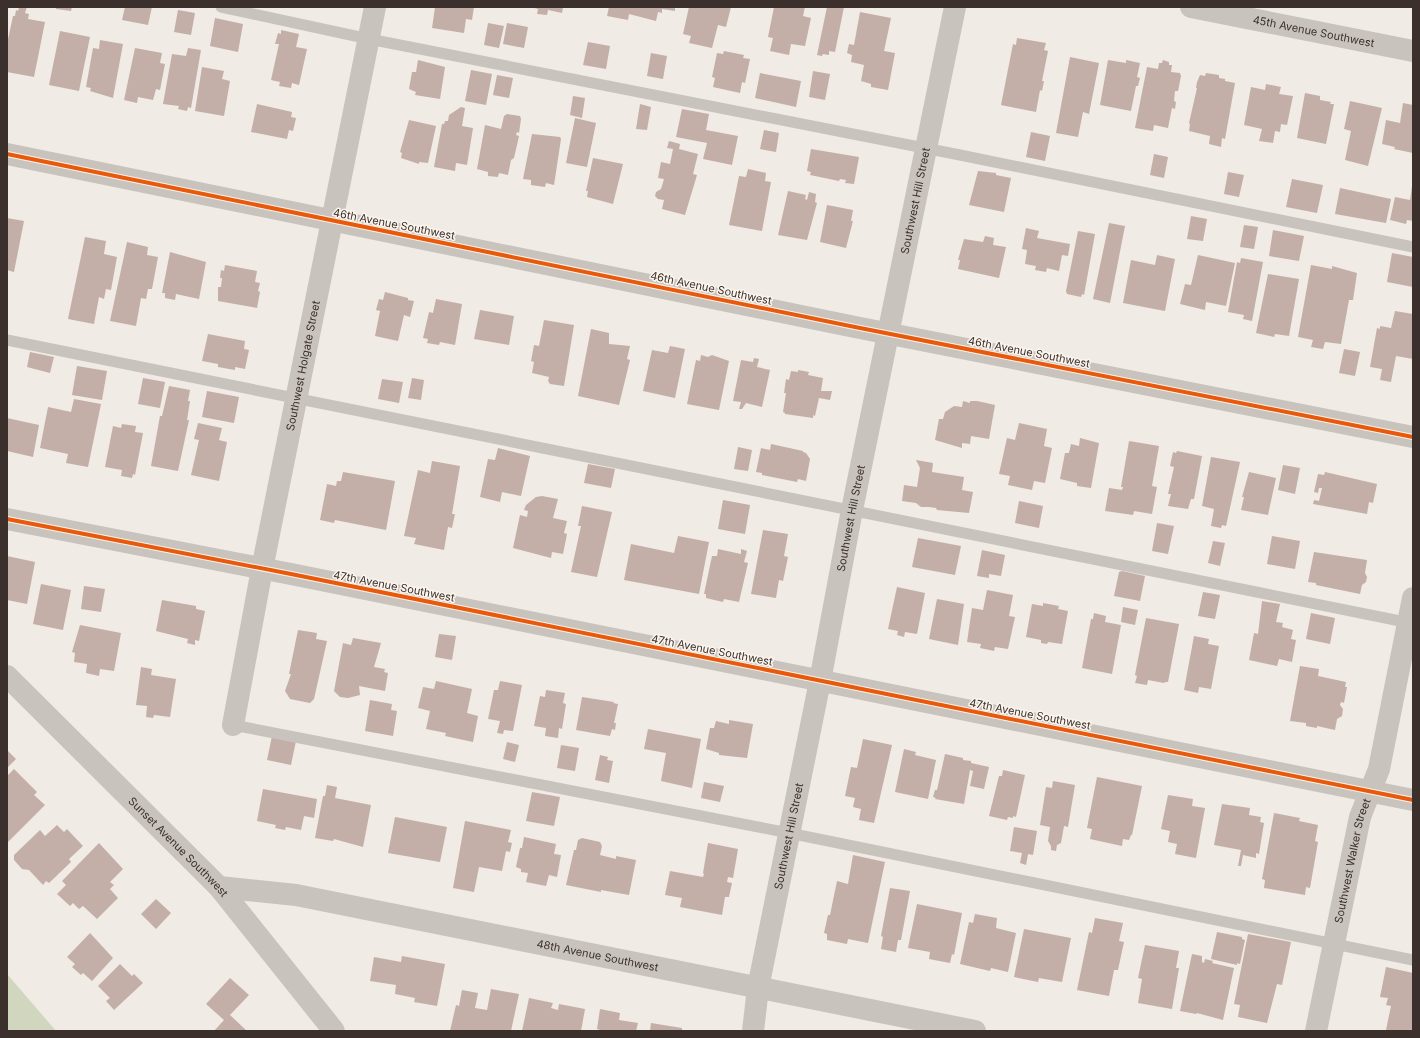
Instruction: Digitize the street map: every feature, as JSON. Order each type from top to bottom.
[{"type":"street","name":"Southwest Holgate Street","points":[[233,725],[262,569],[375,7]]},
{"type":"street","name":"Southwest Hill Street","points":[[753,1031],[758,988],[820,680],[852,510],[955,7]]},
{"type":"street","name":"45th Avenue Southwest","points":[[1191,7],[1413,52]]},
{"type":"street","name":"46th Avenue Southwest","points":[[7,154],[888,333],[1413,437]]},
{"type":"street","name":"47th Avenue Southwest","points":[[7,519],[820,680],[1413,800]]},
{"type":"street","name":"Southwest Walker Street","points":[[1316,1031],[1360,817],[1379,769],[1410,623],[1413,598]]},
{"type":"street","name":"Sunset Avenue Southwest","points":[[7,676],[219,887],[334,1031]]},
{"type":"street","name":"48th Avenue Southwest","points":[[219,887],[296,895],[975,1031]]},
{"type":"lane","points":[[221,7],[369,39],[927,148],[1413,246]]},
{"type":"lane","points":[[7,340],[1410,623]]},
{"type":"lane","points":[[233,725],[789,833],[1413,960]]},
{"type":"green space","points":[[7,974],[56,1031],[7,1031]]},
{"type":"building","points":[[19,7],[27,7],[25,13],[29,14],[28,19],[45,22],[34,77],[7,72],[7,44],[13,16],[15,16],[16,10],[18,11]]},
{"type":"building","points":[[56,7],[72,7],[71,11],[56,9]]},
{"type":"building","points":[[125,7],[152,7],[148,25],[122,20]]},
{"type":"building","points":[[435,7],[474,7],[472,20],[466,19],[464,33],[432,28]]},
{"type":"building","points":[[531,7],[563,7],[562,13],[548,10],[547,15],[537,14],[538,9]]},
{"type":"building","points":[[609,7],[675,7],[675,11],[662,9],[662,13],[658,12],[656,21],[629,14],[628,20],[607,16]]},
{"type":"building","points":[[689,7],[731,7],[726,27],[718,25],[712,48],[689,43],[691,36],[683,34]]},
{"type":"building","points":[[774,7],[805,7],[803,16],[811,18],[805,46],[791,44],[789,55],[770,51],[773,38],[768,37]]},
{"type":"building","points":[[827,7],[844,7],[835,52],[829,51],[829,55],[823,54],[822,56],[817,55]]},
{"type":"building","points":[[178,10],[195,13],[191,35],[174,32]]},
{"type":"building","points":[[860,12],[891,18],[884,51],[895,53],[888,90],[871,87],[871,84],[861,81],[864,65],[851,62],[852,55],[847,53],[849,44],[854,45]]},
{"type":"building","points":[[215,18],[243,24],[238,52],[210,46]]},
{"type":"building","points":[[488,23],[504,26],[499,48],[484,45]]},
{"type":"building","points":[[507,23],[528,27],[524,48],[503,44]]},
{"type":"building","points":[[281,30],[299,34],[296,47],[307,49],[299,85],[292,83],[291,88],[279,86],[280,82],[271,80],[279,44],[275,44],[278,33],[281,34]]},
{"type":"building","points":[[60,31],[90,37],[79,91],[49,85]]},
{"type":"building","points":[[1017,38],[1046,43],[1044,50],[1048,51],[1042,81],[1044,81],[1042,91],[1040,90],[1036,112],[1001,105],[1013,44],[1016,45]]},
{"type":"building","points":[[100,40],[123,44],[113,98],[90,91],[91,88],[86,87],[93,48],[99,49]]},
{"type":"building","points":[[588,42],[610,46],[606,69],[583,65]]},
{"type":"building","points":[[135,48],[162,53],[160,63],[165,64],[160,90],[156,89],[153,100],[138,97],[137,103],[124,100]]},
{"type":"building","points":[[188,48],[201,50],[191,108],[188,107],[187,111],[178,109],[179,106],[163,104],[172,54],[186,56]]},
{"type":"building","points":[[724,51],[744,55],[743,58],[750,59],[745,83],[742,82],[740,93],[713,87],[715,78],[712,77],[717,53],[723,54]]},
{"type":"building","points":[[651,53],[667,56],[663,79],[647,76]]},
{"type":"building","points":[[1070,57],[1099,63],[1089,114],[1083,112],[1078,137],[1056,133]]},
{"type":"building","points":[[418,60],[445,67],[440,99],[415,95],[416,92],[409,89],[412,72],[416,72]]},
{"type":"building","points":[[1108,60],[1126,63],[1126,60],[1140,63],[1137,77],[1140,78],[1138,86],[1136,86],[1131,111],[1100,105]]},
{"type":"building","points":[[1163,60],[1169,62],[1169,65],[1172,65],[1171,72],[1180,73],[1181,76],[1178,91],[1175,91],[1175,109],[1172,108],[1168,128],[1154,125],[1153,131],[1135,128],[1147,67],[1158,69],[1159,63],[1162,63]]},
{"type":"building","points":[[202,67],[224,71],[222,79],[230,81],[224,116],[195,111]]},
{"type":"building","points":[[471,70],[492,74],[486,105],[465,101]]},
{"type":"building","points":[[813,71],[830,74],[825,100],[809,97]]},
{"type":"building","points":[[760,73],[801,81],[796,107],[755,98]]},
{"type":"building","points":[[1206,73],[1219,75],[1219,78],[1225,79],[1225,81],[1235,83],[1225,139],[1222,138],[1221,147],[1209,144],[1210,136],[1189,131],[1189,123],[1197,82],[1200,75],[1205,76]]},
{"type":"building","points":[[497,75],[513,78],[509,98],[493,95]]},
{"type":"building","points":[[1266,84],[1281,87],[1279,94],[1293,96],[1287,125],[1281,124],[1280,132],[1275,131],[1273,143],[1259,141],[1262,129],[1244,125],[1251,87],[1265,90]]},
{"type":"building","points":[[1305,93],[1320,96],[1320,100],[1334,104],[1326,144],[1297,138]]},
{"type":"building","points":[[573,96],[585,98],[582,118],[570,115]]},
{"type":"building","points":[[1350,101],[1382,108],[1368,166],[1345,160],[1351,131],[1344,129]]},
{"type":"building","points":[[1403,103],[1413,105],[1413,153],[1394,149],[1395,147],[1382,144],[1386,120],[1400,123]]},
{"type":"building","points":[[257,104],[292,112],[291,117],[296,118],[293,131],[289,130],[287,139],[251,132]]},
{"type":"building","points":[[640,104],[651,107],[647,130],[636,129]]},
{"type":"building","points":[[461,107],[465,108],[462,126],[473,128],[467,165],[456,163],[455,171],[434,167],[442,124],[444,124],[445,121],[448,121],[449,115]]},
{"type":"building","points":[[682,109],[709,114],[706,130],[738,136],[732,165],[703,159],[707,143],[676,137]]},
{"type":"building","points":[[507,114],[520,116],[521,119],[519,133],[517,132],[516,135],[519,136],[514,158],[511,160],[508,175],[499,173],[498,177],[488,176],[488,172],[477,169],[485,125],[501,129],[504,116]]},
{"type":"building","points":[[575,118],[596,123],[587,167],[566,163]]},
{"type":"building","points":[[409,120],[436,126],[428,163],[419,162],[419,164],[401,158],[402,153],[400,152]]},
{"type":"building","points":[[764,130],[779,133],[776,152],[760,149]]},
{"type":"building","points":[[1031,132],[1050,136],[1045,161],[1026,157]]},
{"type":"building","points":[[532,134],[560,137],[561,139],[554,185],[546,183],[545,187],[531,185],[531,180],[523,179]]},
{"type":"building","points":[[669,141],[680,144],[679,149],[698,154],[693,174],[697,175],[685,215],[662,209],[664,200],[658,199],[655,196],[656,192],[661,189],[664,179],[658,178],[661,162],[670,164],[673,149],[667,148]]},
{"type":"building","points":[[811,149],[859,157],[854,184],[845,183],[846,180],[840,179],[839,181],[810,175],[811,172],[807,171]]},
{"type":"building","points":[[1154,154],[1168,157],[1164,178],[1150,175]]},
{"type":"building","points":[[593,158],[623,164],[613,204],[587,197],[588,191],[586,191]]},
{"type":"building","points":[[748,169],[766,173],[765,181],[771,182],[762,231],[729,225],[739,176],[746,177]]},
{"type":"building","points":[[978,171],[996,173],[996,175],[1011,178],[1004,212],[969,205]]},
{"type":"building","points":[[1228,172],[1244,175],[1239,197],[1224,194]]},
{"type":"building","points":[[1292,179],[1323,185],[1317,213],[1286,207]]},
{"type":"building","points":[[1412,186],[1413,221],[1407,220],[1406,224],[1390,220],[1395,197],[1410,200]]},
{"type":"building","points":[[1340,188],[1391,199],[1386,223],[1335,214]]},
{"type":"building","points":[[788,191],[806,195],[805,199],[807,200],[809,192],[816,194],[815,202],[817,203],[807,240],[778,235]]},
{"type":"building","points":[[827,205],[853,210],[851,221],[853,221],[846,248],[820,242]]},
{"type":"building","points":[[1191,216],[1207,219],[1203,241],[1187,239]]},
{"type":"building","points":[[7,218],[24,221],[14,272],[7,270]]},
{"type":"building","points":[[1109,223],[1125,226],[1110,303],[1093,299]]},
{"type":"building","points":[[1244,225],[1258,227],[1254,249],[1240,247]]},
{"type":"building","points":[[1026,228],[1039,231],[1037,238],[1070,244],[1068,256],[1062,255],[1059,271],[1047,268],[1046,272],[1035,270],[1036,266],[1025,264],[1027,250],[1022,249]]},
{"type":"building","points":[[1273,230],[1304,236],[1299,261],[1269,256]]},
{"type":"building","points":[[1078,231],[1095,234],[1084,295],[1082,294],[1081,297],[1067,294],[1066,291]]},
{"type":"building","points":[[985,236],[994,238],[993,245],[1006,247],[999,278],[958,269],[960,260],[958,260],[964,239],[983,242]]},
{"type":"building","points":[[85,237],[106,241],[104,254],[117,257],[111,290],[106,289],[104,299],[99,297],[94,324],[68,319]]},
{"type":"building","points":[[127,242],[148,247],[147,255],[158,257],[152,289],[148,289],[146,299],[141,298],[136,326],[110,321]]},
{"type":"building","points":[[170,252],[206,262],[199,299],[176,294],[175,300],[165,298],[165,293],[162,293]]},
{"type":"building","points":[[1392,253],[1413,257],[1413,287],[1387,282]]},
{"type":"building","points":[[1157,255],[1175,259],[1165,311],[1123,303],[1131,260],[1155,265]]},
{"type":"building","points":[[1198,255],[1235,263],[1226,306],[1206,302],[1205,310],[1180,304],[1185,284],[1191,285]]},
{"type":"building","points":[[1241,258],[1263,262],[1252,321],[1243,319],[1244,315],[1228,312],[1237,262],[1240,263]]},
{"type":"building","points":[[225,265],[257,271],[255,282],[260,283],[258,291],[260,292],[257,308],[218,301],[218,287],[221,287],[222,278],[220,278],[221,270],[224,271]]},
{"type":"building","points":[[1311,265],[1332,269],[1332,266],[1357,273],[1353,300],[1349,300],[1341,344],[1325,342],[1323,349],[1311,347],[1313,340],[1298,337]]},
{"type":"building","points":[[1268,274],[1299,279],[1289,336],[1275,334],[1274,337],[1256,333]]},
{"type":"building","points":[[385,292],[414,301],[410,317],[404,315],[398,341],[375,336],[380,311],[376,310],[379,299],[383,300]]},
{"type":"building","points":[[436,299],[462,304],[455,345],[440,342],[439,345],[427,343],[428,339],[423,338],[429,312],[433,313]]},
{"type":"building","points":[[480,310],[514,316],[509,345],[474,339]]},
{"type":"building","points":[[1395,311],[1413,314],[1413,359],[1396,356],[1391,382],[1380,380],[1382,369],[1370,367],[1377,328],[1380,329],[1380,326],[1391,328]]},
{"type":"building","points":[[544,320],[574,325],[564,386],[550,384],[548,381],[549,377],[532,373],[534,362],[531,361],[534,345],[539,346]]},
{"type":"building","points":[[591,329],[609,333],[609,344],[630,346],[627,359],[630,360],[619,405],[578,396]]},
{"type":"building","points":[[208,334],[245,341],[244,349],[249,350],[245,369],[235,367],[235,370],[218,367],[218,364],[202,361]]},
{"type":"building","points":[[670,346],[685,349],[675,398],[643,391],[652,350],[668,353]]},
{"type":"building","points":[[1344,349],[1360,352],[1355,376],[1339,373]]},
{"type":"building","points":[[30,352],[54,357],[50,373],[27,367]]},
{"type":"building","points":[[701,355],[708,357],[712,355],[729,361],[719,410],[687,404],[696,360],[700,361]]},
{"type":"building","points":[[754,358],[759,359],[757,367],[770,370],[762,407],[746,403],[742,409],[739,409],[741,402],[733,401],[741,360],[753,362]]},
{"type":"building","points":[[77,366],[107,371],[102,400],[72,395]]},
{"type":"building","points":[[798,370],[809,372],[808,375],[823,378],[821,391],[832,391],[830,400],[819,398],[815,416],[813,415],[813,418],[785,414],[783,412],[786,393],[784,393],[786,379],[789,380],[791,371],[798,372]]},
{"type":"building","points":[[143,378],[165,382],[160,408],[138,404]]},
{"type":"building","points":[[412,378],[424,380],[421,400],[408,398]]},
{"type":"building","points":[[382,379],[403,382],[399,403],[378,399]]},
{"type":"building","points":[[169,386],[190,390],[187,420],[189,420],[178,471],[151,466],[160,416],[162,416]]},
{"type":"building","points":[[207,391],[239,397],[234,423],[202,417]]},
{"type":"building","points":[[74,399],[101,404],[88,467],[66,463],[68,454],[40,448],[48,407],[71,412]]},
{"type":"building","points":[[963,401],[970,403],[970,401],[977,401],[995,405],[989,439],[971,436],[970,444],[962,443],[962,448],[935,440],[939,419],[943,419],[945,412],[954,406],[962,407]]},
{"type":"building","points":[[7,418],[39,425],[33,457],[7,451]]},
{"type":"building","points":[[198,423],[222,428],[219,440],[227,442],[219,481],[191,475],[199,440],[194,439]]},
{"type":"building","points":[[1019,423],[1047,429],[1044,446],[1052,448],[1045,483],[1034,481],[1032,490],[1008,485],[1010,476],[999,474],[1007,438],[1015,440]]},
{"type":"building","points":[[122,424],[136,426],[135,432],[143,433],[135,475],[133,474],[132,478],[121,476],[122,470],[105,467],[113,426],[121,428]]},
{"type":"building","points":[[1080,438],[1099,443],[1091,488],[1077,486],[1077,483],[1060,479],[1065,453],[1069,453],[1071,444],[1079,446]]},
{"type":"building","points":[[1129,441],[1159,446],[1152,486],[1157,487],[1152,514],[1134,511],[1133,515],[1105,511],[1109,488],[1122,490],[1123,487],[1121,487]]},
{"type":"building","points":[[771,444],[806,453],[810,459],[806,481],[798,479],[797,482],[762,475],[762,473],[756,472],[761,448],[770,450]]},
{"type":"building","points":[[738,447],[752,450],[748,471],[734,469]]},
{"type":"building","points":[[498,448],[530,456],[521,496],[502,492],[500,502],[480,497],[488,459],[495,460]]},
{"type":"building","points":[[1177,451],[1202,456],[1194,499],[1191,499],[1188,509],[1168,506],[1171,494],[1168,494],[1174,467],[1170,466],[1173,452],[1176,453]]},
{"type":"building","points":[[1211,457],[1240,462],[1226,526],[1222,525],[1221,528],[1211,526],[1214,509],[1202,506]]},
{"type":"building","points":[[916,460],[933,463],[932,472],[964,477],[962,490],[973,492],[969,513],[937,510],[936,508],[921,507],[916,503],[902,501],[904,485],[917,487],[920,468]]},
{"type":"building","points":[[432,461],[460,466],[452,514],[455,514],[452,528],[448,527],[444,550],[414,544],[416,538],[404,536],[418,470],[430,473]]},
{"type":"building","points":[[588,464],[615,469],[611,488],[584,483]]},
{"type":"building","points":[[1283,465],[1300,468],[1295,494],[1278,490]]},
{"type":"building","points":[[343,472],[395,481],[386,530],[335,520],[334,523],[320,520],[327,484],[336,486],[337,481],[341,481]]},
{"type":"building","points":[[1249,472],[1276,478],[1268,515],[1241,510],[1244,497],[1242,497]]},
{"type":"building","points":[[1325,472],[1377,484],[1373,503],[1369,502],[1367,514],[1313,504],[1314,500],[1319,501],[1322,488],[1319,488],[1318,493],[1314,492],[1318,474],[1324,475]]},
{"type":"building","points":[[542,496],[558,499],[553,518],[567,521],[564,533],[567,534],[563,554],[552,552],[551,558],[513,548],[520,515],[527,517],[528,511],[524,510],[526,505],[536,497]]},
{"type":"building","points":[[723,500],[750,505],[745,534],[718,529]]},
{"type":"building","points":[[1019,501],[1043,506],[1039,528],[1015,523]]},
{"type":"building","points":[[582,506],[612,512],[597,577],[571,572],[581,526],[578,526]]},
{"type":"building","points":[[1157,523],[1174,526],[1168,554],[1152,551]]},
{"type":"building","points":[[763,530],[788,534],[784,556],[788,557],[783,581],[779,580],[776,598],[751,594]]},
{"type":"building","points":[[678,536],[709,542],[699,594],[624,580],[631,544],[674,553]]},
{"type":"building","points":[[1272,536],[1300,541],[1295,569],[1267,564]]},
{"type":"building","points":[[918,538],[961,546],[955,575],[912,567]]},
{"type":"building","points":[[1213,541],[1225,543],[1220,566],[1208,563]]},
{"type":"building","points":[[718,549],[741,554],[741,549],[747,551],[744,562],[748,563],[739,602],[724,599],[723,602],[706,598],[706,594],[704,594],[712,556],[717,556]]},
{"type":"building","points":[[982,550],[1005,555],[1001,576],[989,574],[989,578],[977,576]]},
{"type":"building","points":[[1314,552],[1367,560],[1365,573],[1367,577],[1366,582],[1362,585],[1360,594],[1308,582]]},
{"type":"building","points":[[7,556],[35,562],[27,604],[7,600]]},
{"type":"building","points":[[1122,571],[1145,576],[1140,601],[1114,596],[1119,572]]},
{"type":"building","points":[[41,584],[71,590],[63,630],[33,624]]},
{"type":"building","points":[[84,586],[105,589],[101,612],[81,609]]},
{"type":"building","points":[[897,587],[925,593],[917,634],[905,632],[904,637],[897,635],[898,631],[888,629]]},
{"type":"building","points":[[987,590],[1013,595],[1009,616],[1015,617],[1008,649],[995,647],[994,651],[980,648],[981,644],[967,642],[972,608],[983,610]]},
{"type":"building","points":[[1203,592],[1220,595],[1215,619],[1198,616]]},
{"type":"building","points":[[937,599],[964,604],[958,645],[929,639]]},
{"type":"building","points":[[162,600],[196,606],[196,609],[205,611],[199,641],[195,640],[195,645],[187,643],[188,639],[156,631]]},
{"type":"building","points":[[1262,601],[1280,604],[1276,622],[1283,623],[1282,627],[1293,630],[1291,639],[1296,640],[1292,662],[1279,659],[1277,666],[1249,660],[1254,633],[1258,634]]},
{"type":"building","points":[[1043,603],[1059,606],[1058,609],[1068,611],[1062,644],[1048,642],[1047,644],[1041,643],[1041,640],[1026,637],[1032,604],[1043,606]]},
{"type":"building","points":[[1123,607],[1138,610],[1135,625],[1121,622]]},
{"type":"building","points":[[1094,613],[1106,616],[1105,622],[1121,625],[1112,674],[1082,668],[1091,619],[1093,619]]},
{"type":"building","points":[[1311,613],[1335,618],[1330,644],[1306,639]]},
{"type":"building","points":[[1146,618],[1179,624],[1168,682],[1164,683],[1148,680],[1147,685],[1135,683],[1137,676],[1135,675]]},
{"type":"building","points":[[80,625],[121,633],[114,671],[100,669],[99,676],[86,673],[87,664],[74,662],[75,653],[72,652]]},
{"type":"building","points":[[298,630],[317,633],[316,639],[327,641],[314,699],[310,703],[290,699],[285,691],[291,674],[289,674]]},
{"type":"building","points":[[439,634],[456,636],[452,660],[435,657]]},
{"type":"building","points":[[1194,636],[1209,639],[1208,644],[1219,646],[1211,689],[1199,687],[1198,693],[1184,690]]},
{"type":"building","points":[[353,638],[381,643],[374,667],[385,669],[384,672],[388,673],[385,691],[359,686],[360,695],[348,698],[340,697],[334,691],[343,643],[351,645]]},
{"type":"building","points":[[1300,666],[1319,669],[1318,676],[1346,682],[1345,687],[1347,687],[1344,703],[1341,702],[1340,705],[1343,709],[1342,716],[1337,719],[1335,730],[1317,726],[1317,728],[1306,726],[1306,723],[1290,721]]},
{"type":"building","points":[[141,667],[152,669],[151,675],[176,679],[170,717],[154,715],[153,718],[146,717],[147,706],[136,705]]},
{"type":"building","points":[[436,681],[472,689],[467,713],[478,716],[473,742],[445,736],[446,733],[426,729],[430,711],[418,708],[423,687],[434,689]]},
{"type":"building","points":[[500,681],[522,685],[513,731],[504,730],[503,734],[497,733],[500,721],[488,719],[494,690],[498,690]]},
{"type":"building","points":[[546,690],[565,693],[563,703],[566,704],[562,729],[559,728],[558,738],[545,736],[546,728],[534,726],[540,696],[545,697]]},
{"type":"building","points":[[582,697],[618,704],[614,723],[616,723],[615,730],[612,729],[610,736],[576,730]]},
{"type":"building","points":[[370,700],[392,704],[391,710],[397,711],[393,736],[365,731]]},
{"type":"building","points":[[729,720],[753,724],[747,758],[719,755],[719,753],[706,749],[710,728],[714,728],[716,721],[729,724]]},
{"type":"building","points":[[648,729],[701,739],[692,788],[661,781],[666,753],[644,749]]},
{"type":"building","points":[[272,736],[296,741],[291,765],[267,760]]},
{"type":"building","points":[[863,739],[892,745],[874,823],[859,820],[861,809],[853,807],[855,798],[845,796],[851,767],[857,768]]},
{"type":"building","points":[[507,742],[519,745],[515,762],[503,759]]},
{"type":"building","points":[[561,745],[579,748],[575,771],[557,768]]},
{"type":"building","points":[[904,749],[916,752],[915,755],[936,760],[928,799],[895,792]]},
{"type":"building","points":[[7,750],[16,759],[7,768]]},
{"type":"building","points":[[945,754],[963,758],[963,760],[971,761],[971,763],[989,767],[984,789],[970,786],[973,771],[970,770],[964,804],[935,799],[936,798],[933,797],[935,790],[937,790]]},
{"type":"building","points":[[600,755],[608,757],[607,760],[613,761],[609,783],[595,780]]},
{"type":"building","points":[[14,769],[37,792],[34,795],[45,805],[8,842],[7,776]]},
{"type":"building","points":[[1003,770],[1025,775],[1016,817],[1008,817],[1007,820],[989,816],[999,776],[1002,776]]},
{"type":"building","points":[[1097,777],[1142,786],[1132,835],[1129,840],[1123,839],[1122,846],[1090,839],[1092,829],[1087,828]]},
{"type":"building","points":[[1053,781],[1075,785],[1068,827],[1064,826],[1061,843],[1057,845],[1056,851],[1051,850],[1051,846],[1048,841],[1050,827],[1040,825],[1046,787],[1052,788]]},
{"type":"building","points":[[704,782],[724,786],[720,802],[701,798]]},
{"type":"building","points":[[327,785],[337,787],[335,798],[371,805],[363,847],[334,839],[333,841],[315,838],[323,796],[325,796]]},
{"type":"building","points":[[263,789],[317,799],[314,818],[304,816],[301,830],[286,827],[285,830],[275,828],[276,825],[257,821]]},
{"type":"building","points":[[532,792],[560,797],[554,826],[526,821]]},
{"type":"building","points":[[1168,795],[1193,799],[1192,806],[1205,808],[1196,858],[1175,854],[1177,844],[1168,842],[1170,831],[1161,829]]},
{"type":"building","points":[[1222,804],[1250,808],[1249,815],[1261,817],[1260,822],[1264,823],[1259,854],[1256,853],[1256,858],[1243,855],[1241,866],[1238,866],[1241,850],[1214,845]]},
{"type":"building","points":[[1274,813],[1300,818],[1299,821],[1318,825],[1315,841],[1318,842],[1310,888],[1306,887],[1305,895],[1264,888],[1265,880],[1262,879]]},
{"type":"building","points":[[395,817],[447,827],[440,862],[388,853]]},
{"type":"building","points":[[465,821],[511,830],[508,842],[512,843],[510,852],[506,851],[502,871],[479,867],[474,892],[453,888]]},
{"type":"building","points":[[57,825],[64,832],[67,829],[83,846],[69,859],[71,862],[49,883],[46,881],[43,885],[29,870],[22,869],[14,860],[14,855],[40,830],[45,836]]},
{"type":"building","points":[[1014,827],[1037,831],[1033,855],[1028,854],[1026,865],[1020,863],[1022,853],[1010,851]]},
{"type":"building","points":[[524,837],[556,844],[554,854],[561,855],[557,877],[549,875],[546,886],[526,882],[528,873],[521,872],[521,869],[516,867]]},
{"type":"building","points":[[582,838],[600,842],[602,846],[600,855],[616,859],[616,856],[636,860],[629,895],[601,890],[601,892],[566,885],[574,850],[576,850],[578,840]]},
{"type":"building","points":[[99,843],[123,869],[110,882],[114,885],[110,889],[118,898],[97,919],[83,906],[79,909],[73,903],[70,906],[57,894],[66,885],[62,881]]},
{"type":"building","points":[[708,843],[738,849],[733,878],[728,877],[727,882],[732,883],[729,897],[725,897],[722,915],[680,907],[682,898],[665,895],[670,871],[703,877]]},
{"type":"building","points":[[853,855],[885,862],[868,943],[848,939],[847,944],[827,940],[827,934],[824,933],[828,915],[830,915],[837,881],[848,884]]},
{"type":"building","points":[[890,888],[910,891],[901,940],[898,940],[896,952],[881,949],[883,937],[881,936]]},
{"type":"building","points":[[156,899],[171,913],[156,929],[141,914]]},
{"type":"building","points":[[917,904],[962,913],[954,955],[952,954],[950,963],[929,959],[930,952],[908,948]]},
{"type":"building","points":[[975,914],[997,918],[996,928],[1016,933],[1008,972],[991,968],[990,971],[960,964],[969,922],[973,923]]},
{"type":"building","points":[[1095,918],[1123,923],[1119,941],[1124,942],[1118,970],[1114,970],[1109,996],[1077,990],[1089,932],[1092,933]]},
{"type":"building","points":[[1024,929],[1071,938],[1062,982],[1039,978],[1038,982],[1014,977]]},
{"type":"building","points":[[1217,932],[1242,937],[1242,939],[1245,940],[1240,964],[1237,963],[1237,965],[1211,959]]},
{"type":"building","points":[[90,933],[113,958],[92,981],[83,973],[81,975],[72,967],[75,964],[67,957]]},
{"type":"building","points":[[1248,934],[1291,942],[1282,985],[1277,984],[1267,1023],[1238,1017],[1240,1005],[1234,1004]]},
{"type":"building","points":[[1145,945],[1179,951],[1176,968],[1179,968],[1172,1009],[1138,1003],[1142,979],[1138,978]]},
{"type":"building","points":[[1192,954],[1202,956],[1202,962],[1204,963],[1205,959],[1213,961],[1212,963],[1234,968],[1223,1020],[1197,1013],[1180,1011]]},
{"type":"building","points":[[402,956],[445,964],[437,1006],[414,1002],[415,998],[395,994],[396,985],[370,981],[374,957],[401,962]]},
{"type":"building","points":[[120,964],[132,976],[134,974],[143,983],[114,1010],[106,1001],[110,998],[98,986]]},
{"type":"building","points":[[1386,967],[1413,973],[1413,1031],[1386,1030],[1391,1006],[1386,1005],[1388,998],[1380,997]]},
{"type":"building","points":[[230,978],[249,995],[230,1015],[247,1031],[214,1031],[224,1020],[206,1004]]},
{"type":"building","points":[[491,989],[519,994],[511,1031],[450,1031],[456,1005],[459,1006],[462,990],[478,993],[475,1008],[487,1010]]},
{"type":"building","points":[[529,998],[553,1003],[551,1008],[558,1010],[559,1004],[585,1009],[581,1031],[522,1031]]},
{"type":"building","points":[[600,1009],[620,1013],[619,1020],[638,1023],[636,1031],[603,1031],[597,1029]]},
{"type":"building","points":[[651,1023],[682,1028],[682,1031],[650,1031]]},
{"type":"cycle path","points":[[7,154],[855,327],[1413,437]]},
{"type":"cycle path","points":[[7,519],[291,574],[1413,800]]}]
